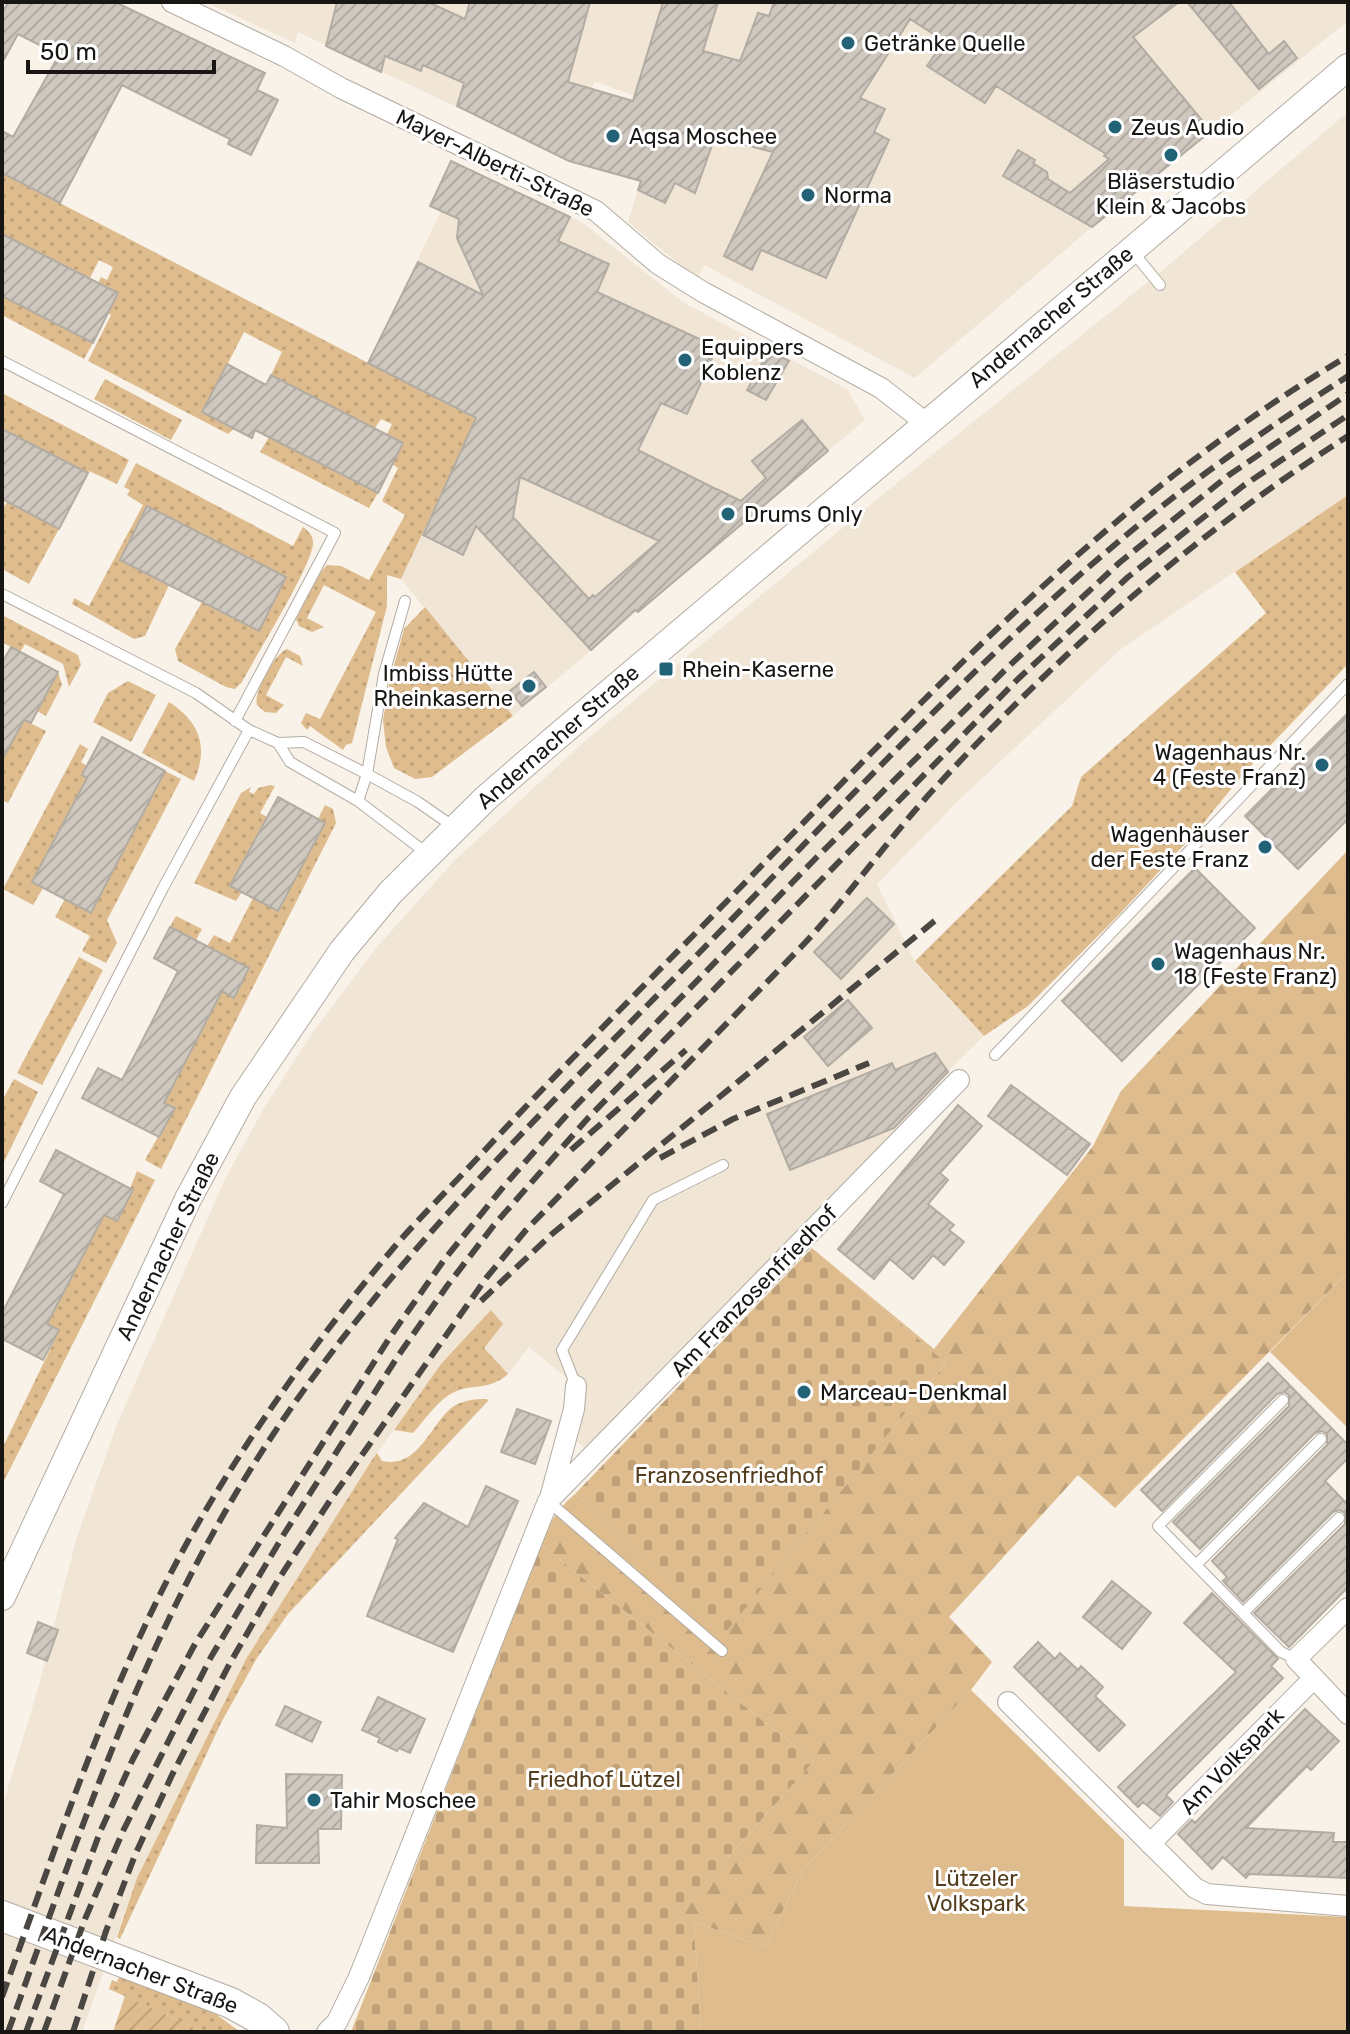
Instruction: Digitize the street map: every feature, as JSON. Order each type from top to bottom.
[{"type":"main road","name":"Andernacher Straße","points":[[2,1916],[231,2003],[258,2018],[274,2032]]},
{"type":"street","name":"Mayer-Alberti-Straße","points":[[172,2],[284,56],[341,88],[596,211],[669,271],[881,388],[926,423]]},
{"type":"street","name":"Andernacher Straße","points":[[2,1597],[188,1199],[243,1097],[342,951],[391,892],[455,828],[562,732],[1348,67]]},
{"type":"street","name":"Am Franzosenfriedhof","points":[[548,1501],[959,1080]]},
{"type":"street","name":"Am Franzosenfriedhof","points":[[327,2032],[337,2022],[359,1977],[548,1501],[574,1409],[576,1386]]},
{"type":"street","points":[[1348,1608],[1296,1659],[1348,1714]]},
{"type":"street","name":"Am Volkspark","points":[[1150,1844],[1314,1678]]},
{"type":"street","points":[[1008,1702],[1195,1888],[1207,1894],[1348,1906]]},
{"type":"lane","points":[[1131,250],[1160,285]]},
{"type":"lane","points":[[2,361],[335,533],[235,721]]},
{"type":"lane","points":[[2,594],[196,693],[249,730],[278,743],[304,742],[367,774],[418,802],[455,828]]},
{"type":"lane","points":[[358,801],[367,774],[384,674],[405,601]]},
{"type":"lane","points":[[995,1055],[1348,684]]},
{"type":"lane","points":[[2,1203],[163,888],[249,730]]},
{"type":"lane","points":[[278,743],[290,762],[358,801],[429,855]]},
{"type":"lane","points":[[576,1386],[562,1350],[653,1200],[723,1165]]},
{"type":"lane","points":[[1283,1400],[1158,1526],[1281,1652],[1296,1659]]},
{"type":"lane","points":[[1196,1565],[1321,1439]]},
{"type":"lane","points":[[548,1501],[722,1651]]},
{"type":"lane","points":[[1243,1613],[1339,1518]]},
{"type":"shaded area","points":[[205,2],[1348,2],[1348,21],[1092,227],[915,378],[704,265],[696,282],[628,222],[664,107],[594,81],[571,161],[298,32],[295,43]]},
{"type":"shaded area","points":[[1348,112],[1348,495],[1121,649],[960,799],[877,884],[915,962],[984,1036],[952,1067],[880,1153],[588,1451],[573,1438],[585,1393],[529,1347],[508,1374],[484,1348],[441,1364],[377,1453],[246,1659],[137,1878],[82,2032],[2,2032],[2,1808],[37,1692],[76,1540],[117,1424],[225,1179],[264,1108],[311,1035],[377,947],[454,861],[585,741],[881,496],[1164,269]]},
{"type":"shaded area","points":[[451,161],[583,223],[684,303],[847,389],[865,420],[513,716],[401,579],[475,419],[368,363],[441,211],[430,206]]},
{"type":"green space","points":[[2,173],[476,419],[401,579],[387,575],[387,606],[352,743],[343,750],[310,726],[307,730],[301,723],[306,713],[320,719],[376,612],[324,585],[307,618],[324,627],[312,632],[299,626],[296,619],[327,565],[341,566],[369,580],[405,515],[382,501],[398,468],[392,464],[403,443],[387,434],[392,424],[381,419],[375,428],[271,375],[282,352],[244,332],[203,412],[234,429],[228,434],[88,361],[118,294],[98,283],[101,277],[107,280],[113,267],[99,260],[90,278],[2,234]]},
{"type":"green space","points":[[2,296],[93,343],[84,359],[2,315]]},
{"type":"green space","points":[[105,379],[182,420],[171,440],[94,399]]},
{"type":"green space","points":[[2,393],[129,460],[117,484],[88,473],[2,429]]},
{"type":"green space","points":[[269,437],[378,493],[369,508],[260,452]]},
{"type":"green space","points":[[136,463],[293,546],[303,527],[312,537],[311,553],[295,589],[242,682],[235,689],[178,661],[175,649],[202,602],[259,631],[285,577],[147,506],[120,560],[169,585],[145,636],[134,639],[72,604],[74,598],[89,606],[143,505],[127,495],[130,490],[124,487]]},
{"type":"green space","points":[[1348,495],[1348,664],[1245,772],[1196,832],[1113,921],[1028,1006],[984,1036],[915,961],[1072,806],[1081,777],[1266,613],[1235,572]]},
{"type":"green space","points":[[7,502],[59,529],[29,584],[2,569],[2,510]]},
{"type":"green space","points":[[425,607],[513,716],[432,777],[415,779],[394,768],[386,747],[383,720],[404,629]]},
{"type":"green space","points":[[2,615],[78,655],[81,665],[69,687],[63,664],[25,644],[20,652],[2,642]]},
{"type":"green space","points":[[287,649],[300,656],[303,666],[286,657],[266,695],[284,705],[276,713],[265,712],[257,705],[258,692],[271,665]]},
{"type":"green space","points":[[58,672],[62,685],[46,716],[37,711]]},
{"type":"green space","points":[[128,681],[156,695],[131,742],[93,722],[108,693]]},
{"type":"green space","points":[[169,702],[188,718],[199,736],[201,757],[194,781],[142,753]]},
{"type":"green space","points":[[24,720],[46,731],[8,803],[2,800],[2,760]]},
{"type":"green space","points":[[80,744],[88,749],[81,762],[87,766],[82,775],[87,778],[32,881],[43,888],[33,905],[3,889]]},
{"type":"green space","points":[[165,771],[181,779],[107,920],[117,943],[106,963],[82,951],[90,936],[55,917],[65,899],[91,912]]},
{"type":"green space","points":[[275,786],[260,813],[267,817],[230,885],[242,892],[236,901],[194,883],[241,793],[251,787],[249,792],[254,794],[258,788]]},
{"type":"green space","points":[[325,805],[333,809],[336,823],[161,1169],[145,1160],[174,1108],[164,1103],[222,991],[234,997],[249,968],[207,946],[214,935],[230,943],[253,898],[278,911],[325,823],[318,819]]},
{"type":"green space","points":[[1348,850],[1348,1272],[1115,1508],[1078,1475],[949,1617],[992,1662],[971,1690],[803,1870],[765,1947],[694,1922],[672,1920],[814,1761],[541,1545],[554,1517],[575,1494],[726,1631],[946,1363],[812,1248],[934,1349],[1093,1146],[1121,1091]]},
{"type":"green space","points":[[176,916],[202,929],[196,940],[170,927]]},
{"type":"green space","points":[[79,957],[103,970],[42,1085],[17,1073]]},
{"type":"green space","points":[[14,1079],[38,1092],[2,1166],[2,1101]]},
{"type":"green space","points":[[137,1171],[155,1180],[2,1485],[2,1449],[59,1331],[47,1324],[104,1215],[117,1221]]},
{"type":"green space","name":"Franzosenfriedhof","points":[[812,1248],[946,1363],[726,1632],[575,1494]]},
{"type":"green space","points":[[1348,1272],[1348,1428],[1270,1352]]},
{"type":"green space","points":[[491,1310],[503,1324],[484,1348],[508,1374],[493,1383],[465,1388],[449,1395],[413,1433],[394,1430],[441,1364]]},
{"type":"green space","points":[[487,1399],[288,1614],[257,1658],[221,1723],[120,1939],[117,1937],[137,1878],[246,1659],[372,1460],[377,1453],[382,1461],[404,1459],[421,1445],[454,1406]]},
{"type":"green space","name":"Friedhof Lützel","points":[[541,1545],[814,1761],[673,1919],[694,1922],[701,2032],[351,2032]]},
{"type":"green space","name":"Lützeler Volkspark","points":[[971,1690],[1124,1840],[1124,1906],[1348,1917],[1348,2032],[701,2032],[694,1922],[765,1947],[803,1870]]},
{"type":"green space","points":[[121,1972],[216,2014],[240,2032],[204,2032],[109,1989],[112,1980],[117,1982]]},
{"type":"green space","points":[[125,1996],[204,2032],[113,2032]]},
{"type":"building","points":[[8,2],[115,2],[265,73],[257,90],[278,100],[251,155],[228,144],[230,139],[122,85],[60,203],[2,173],[2,131],[13,137],[59,55],[18,34],[2,63],[2,14]]},
{"type":"building","points":[[337,2],[428,2],[465,19],[470,2],[590,2],[568,82],[633,101],[663,2],[718,2],[703,51],[740,61],[758,13],[769,16],[774,2],[1179,2],[1133,37],[1211,131],[1092,227],[1003,176],[1018,150],[1035,160],[1033,163],[1047,172],[1048,179],[1070,193],[1109,159],[1104,156],[1106,154],[996,86],[985,103],[927,66],[944,41],[910,19],[860,98],[885,109],[874,132],[889,140],[826,278],[761,250],[752,270],[724,256],[773,152],[715,137],[695,193],[675,183],[665,203],[638,190],[641,181],[569,161],[457,106],[464,83],[423,65],[421,71],[385,56],[381,72],[326,46]]},
{"type":"building","points":[[1187,2],[1229,2],[1269,54],[1284,41],[1297,58],[1259,89]]},
{"type":"building","points":[[451,161],[570,217],[558,241],[609,264],[597,292],[717,347],[687,414],[661,403],[638,450],[741,501],[766,478],[752,461],[802,420],[828,451],[591,650],[476,526],[463,555],[423,535],[476,418],[368,363],[418,262],[483,295],[457,238],[459,219],[430,206]],"holes":[[[520,477],[659,541],[589,599],[513,517]]]},
{"type":"building","points":[[2,234],[118,293],[93,343],[2,296]]},
{"type":"building","points":[[769,350],[789,361],[766,400],[747,390]]},
{"type":"building","points":[[227,364],[266,385],[271,375],[403,443],[378,493],[255,430],[252,438],[202,412]]},
{"type":"building","points":[[2,429],[88,473],[59,529],[2,499]]},
{"type":"building","points":[[147,506],[286,577],[259,631],[120,560]]},
{"type":"building","points":[[11,647],[58,672],[31,723],[24,720],[2,760],[2,663]]},
{"type":"building","points":[[534,672],[546,687],[522,706],[510,691]]},
{"type":"building","name":"Wagenhaus Nr. 4 (Feste Franz)","points":[[1348,713],[1348,819],[1298,869],[1245,816]]},
{"type":"building","points":[[102,737],[165,771],[91,913],[32,882],[87,778],[82,775]]},
{"type":"building","points":[[278,797],[325,823],[278,911],[230,886]]},
{"type":"building","name":"Wagenhaus Nr. 18 (Feste Franz)","points":[[1195,868],[1255,928],[1122,1061],[1062,1001]]},
{"type":"building","points":[[867,898],[894,924],[841,979],[814,952]]},
{"type":"building","points":[[170,927],[249,968],[234,998],[222,991],[164,1103],[175,1108],[159,1137],[82,1098],[98,1068],[122,1080],[178,971],[154,958]]},
{"type":"building","points":[[848,1000],[872,1028],[828,1066],[804,1037]]},
{"type":"building","points":[[935,1053],[948,1072],[894,1128],[790,1170],[767,1114],[892,1063],[895,1070]]},
{"type":"building","points":[[1011,1085],[1090,1144],[1067,1175],[988,1116]]},
{"type":"building","points":[[958,1105],[982,1126],[940,1173],[948,1180],[928,1204],[954,1225],[949,1230],[964,1242],[944,1265],[933,1255],[913,1279],[890,1259],[874,1279],[838,1249]]},
{"type":"building","points":[[56,1150],[133,1190],[117,1221],[104,1215],[47,1324],[59,1330],[43,1360],[2,1339],[2,1313],[64,1194],[40,1181]]},
{"type":"building","points":[[1268,1363],[1348,1445],[1348,1458],[1325,1481],[1348,1505],[1348,1587],[1289,1647],[1254,1613],[1345,1524],[1345,1513],[1340,1510],[1333,1512],[1243,1602],[1223,1581],[1227,1577],[1212,1561],[1327,1445],[1327,1434],[1322,1431],[1315,1433],[1200,1549],[1173,1522],[1289,1406],[1289,1395],[1284,1392],[1277,1394],[1162,1511],[1141,1490]]},
{"type":"building","points":[[517,1409],[551,1421],[535,1464],[501,1452]]},
{"type":"building","points":[[486,1486],[518,1501],[453,1652],[367,1616],[398,1539],[395,1538],[424,1503],[468,1527]]},
{"type":"building","points":[[1112,1581],[1151,1613],[1122,1649],[1083,1617]]},
{"type":"building","points":[[1212,1593],[1278,1659],[1271,1666],[1283,1678],[1166,1795],[1173,1802],[1160,1816],[1143,1802],[1138,1807],[1118,1787],[1236,1672],[1184,1623]]},
{"type":"building","points":[[38,1622],[58,1630],[47,1661],[27,1653]]},
{"type":"building","points":[[1038,1642],[1055,1659],[1060,1653],[1078,1670],[1081,1666],[1103,1687],[1095,1696],[1125,1725],[1099,1751],[1014,1667]]},
{"type":"building","points":[[378,1697],[425,1719],[410,1753],[378,1742],[380,1738],[362,1730]]},
{"type":"building","points":[[285,1706],[321,1722],[312,1742],[276,1725]]},
{"type":"building","points":[[1305,1709],[1339,1741],[1311,1770],[1307,1766],[1246,1828],[1334,1833],[1333,1842],[1348,1842],[1348,1878],[1249,1874],[1246,1878],[1223,1857],[1212,1869],[1178,1834],[1192,1820],[1195,1823]]},
{"type":"building","name":"Tahir Moschee","points":[[286,1774],[342,1775],[341,1829],[318,1829],[319,1863],[256,1863],[257,1825],[287,1828]]},
{"type":"railway","points":[[2,1997],[95,1742],[149,1617],[179,1557],[275,1402],[367,1280],[410,1229],[568,1063],[873,751],[1021,606],[1177,472],[1261,411],[1348,356]]},
{"type":"railway","points":[[8,2032],[104,1771],[188,1580],[269,1440],[380,1291],[568,1086],[903,743],[1008,640],[1118,542],[1173,498],[1259,435],[1348,376]]},
{"type":"railway","points":[[26,2032],[100,1832],[133,1759],[195,1644],[392,1334],[444,1260],[565,1117],[816,858],[1009,666],[1119,563],[1229,475],[1348,394]]},
{"type":"railway","points":[[44,2032],[85,1919],[124,1829],[211,1657],[284,1534],[398,1356],[494,1225],[589,1117],[1018,679],[1128,577],[1243,486],[1348,415]]},
{"type":"railway","points":[[73,2032],[135,1855],[230,1663],[278,1580],[329,1502],[487,1277],[526,1230],[802,946],[934,789],[1030,690],[1079,643],[1182,556],[1235,514],[1348,436]]},
{"type":"railway","points":[[481,1301],[552,1234],[937,919]]},
{"type":"railway","points":[[571,1150],[686,1050]]},
{"type":"railway","points":[[660,1158],[733,1119],[869,1063]]},
{"type":"place","name":"Getränke Quelle","points":[[848,43]]},
{"type":"place","name":"Zeus Audio","points":[[1115,127]]},
{"type":"place","name":"Aqsa Moschee","points":[[613,136]]},
{"type":"place","name":"Bläserstudio Klein & Jacobs","points":[[1171,155]]},
{"type":"place","name":"Norma","points":[[808,195]]},
{"type":"place","name":"Equippers Koblenz","points":[[685,360]]},
{"type":"place","name":"Drums Only","points":[[728,514]]},
{"type":"place","name":"Rhein-Kaserne","points":[[666,669]]},
{"type":"place","name":"Imbiss Hütte Rheinkaserne","points":[[529,686]]},
{"type":"place","name":"Wagenhaus Nr. 4 (Feste Franz)","points":[[1322,765]]},
{"type":"place","name":"Wagenhäuser der Feste Franz","points":[[1265,847]]},
{"type":"place","name":"Wagenhaus Nr. 18 (Feste Franz)","points":[[1158,964]]},
{"type":"place","name":"Marceau-Denkmal","points":[[804,1392]]},
{"type":"place","name":"Tahir Moschee","points":[[314,1800]]}]
